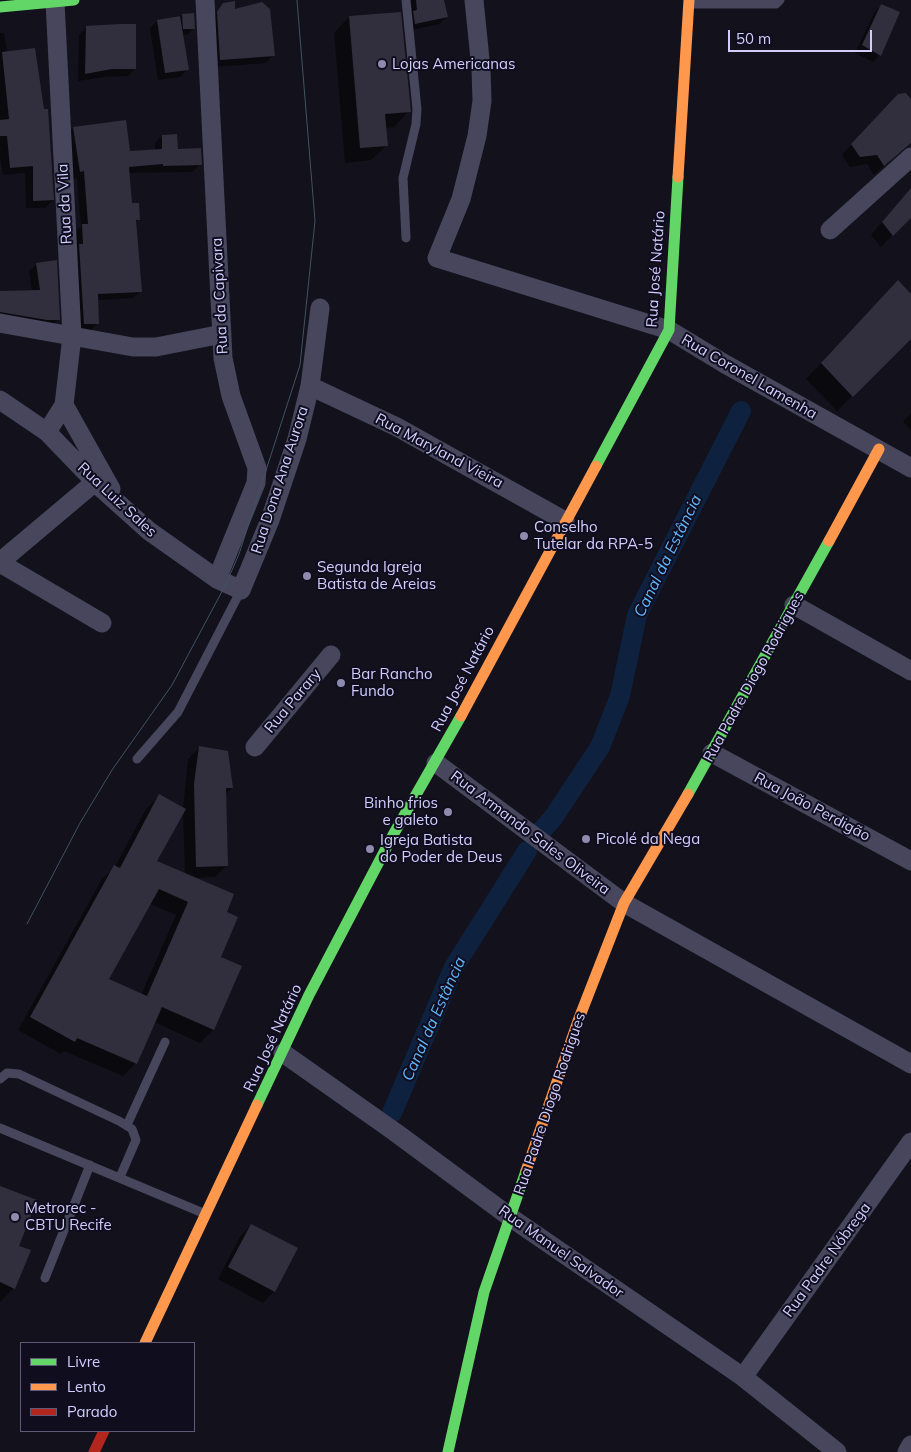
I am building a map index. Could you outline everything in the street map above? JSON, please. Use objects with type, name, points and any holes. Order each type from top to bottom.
[{"type":"main road","points":[[0,7],[65,1]]},
{"type":"main road","name":"Rua José Natário","points":[[145,1342],[284,1054],[309,995],[669,330],[689,2]]},
{"type":"main road","name":"Rua Padre Diogo Rodrigues","points":[[448,1452],[484,1292],[578,1021],[624,903],[712,753],[879,449]]},
{"type":"main road","points":[[94,1452],[104,1432]]},
{"type":"street","name":"Rua da Capivara","points":[[205,0],[222,334],[226,376],[257,468],[256,483],[217,579]]},
{"type":"street","name":"Rua Coronel Lamenha","points":[[474,0],[481,69],[482,101],[477,136],[461,199],[437,258],[669,330],[725,364],[911,468]]},
{"type":"street","name":"Rua da Vila","points":[[47,432],[64,405],[72,336],[65,1]]},
{"type":"street","points":[[830,230],[911,157]]},
{"type":"street","name":"Rua Dona Ana Aurora","points":[[241,590],[270,520],[297,439],[310,386],[320,308]]},
{"type":"street","points":[[0,323],[133,347],[156,347],[222,334]]},
{"type":"street","name":"Rua Maryland Vieira","points":[[310,386],[397,427],[566,521]]},
{"type":"street","name":"Rua Luiz Sales","points":[[0,400],[47,432],[95,482],[149,531],[217,579],[241,590]]},
{"type":"street","points":[[64,405],[120,506]]},
{"type":"street","points":[[95,482],[0,562],[102,622]]},
{"type":"street","points":[[794,605],[911,671]]},
{"type":"street","name":"Rua Parary","points":[[255,746],[331,655]]},
{"type":"street","name":"Rua João Perdigão","points":[[712,753],[911,861]]},
{"type":"street","name":"Rua Armando Sales Oliveira","points":[[436,763],[624,903]]},
{"type":"street","points":[[624,903],[911,1064]]},
{"type":"street","name":"Rua Manuel Salvador","points":[[284,1054],[395,1132],[510,1217],[743,1377],[837,1452]]},
{"type":"street","name":"Rua Padre Nóbrega","points":[[743,1377],[911,1142]]},
{"type":"street","points":[[906,1452],[911,1445]]},
{"type":"lane","points":[[406,0],[417,108],[416,124],[403,178],[406,238]]},
{"type":"lane","points":[[689,2],[776,4],[780,0]]},
{"type":"lane","points":[[137,759],[178,712],[241,590]]},
{"type":"lane","points":[[127,1125],[165,1042]]},
{"type":"lane","points":[[0,1079],[7,1073],[18,1074],[127,1125],[134,1133],[136,1140],[120,1177]]},
{"type":"lane","points":[[0,1128],[206,1214]]},
{"type":"lane","points":[[45,1278],[90,1165]]},
{"type":"building","points":[[416,0],[444,0],[448,17],[415,24],[413,11],[417,10]]},
{"type":"building","points":[[235,1],[235,9],[262,2],[270,9],[275,56],[220,60],[217,12],[223,3]]},
{"type":"building","points":[[881,4],[900,12],[881,56],[862,45]]},
{"type":"building","name":"Lojas Americanas","points":[[401,12],[411,112],[385,114],[388,146],[360,148],[349,16]]},
{"type":"building","points":[[194,13],[195,29],[183,29],[182,14]]},
{"type":"building","points":[[180,16],[189,70],[165,73],[157,20]]},
{"type":"building","points":[[136,24],[136,69],[112,69],[85,74],[86,26]]},
{"type":"building","points":[[35,48],[44,109],[48,109],[54,200],[33,201],[33,166],[10,168],[7,136],[0,136],[0,120],[9,119],[2,52]]},
{"type":"building","points":[[906,93],[911,99],[911,143],[884,166],[877,155],[860,157],[851,144],[898,94]]},
{"type":"building","points":[[126,120],[130,151],[162,149],[162,135],[177,134],[178,149],[201,148],[202,165],[163,166],[163,164],[129,167],[132,203],[139,203],[140,220],[136,220],[142,292],[98,294],[99,324],[84,324],[79,244],[83,244],[82,224],[88,224],[84,171],[80,172],[73,127]]},
{"type":"building","points":[[911,188],[911,218],[893,236],[882,222]]},
{"type":"building","points":[[57,260],[60,320],[47,320],[0,312],[0,291],[40,290],[36,263]]},
{"type":"building","points":[[898,280],[911,294],[911,339],[853,397],[821,363]]},
{"type":"building","points":[[199,746],[228,751],[233,788],[226,788],[228,866],[196,867],[194,784]]},
{"type":"building","points":[[159,794],[186,809],[157,861],[234,894],[227,912],[238,917],[221,957],[242,966],[214,1030],[162,1007],[137,1064],[77,1038],[75,1042],[30,1017],[114,865],[120,868]],"holes":[[[159,889],[188,902],[147,996],[109,979]]]},
{"type":"building","points":[[0,1186],[37,1200],[19,1246],[31,1250],[15,1289],[0,1282]]},
{"type":"building","points":[[251,1224],[298,1248],[275,1292],[228,1267]]},
{"type":"waterway","name":"Canal da Estância","points":[[537,836],[553,818],[600,747],[620,696],[637,615],[741,411]]},
{"type":"waterway","name":"Canal da Estância","points":[[392,1113],[454,967],[527,851]]},
{"type":"tram line","points":[[27,924],[80,823],[112,770],[172,685],[226,584],[239,554],[300,365],[315,221],[297,0]]},
{"type":"traffic: fast","points":[[0,7],[74,0]]},
{"type":"traffic: fast","points":[[596,466],[669,330],[678,177]]},
{"type":"traffic: fast","points":[[688,794],[829,541]]},
{"type":"traffic: fast","points":[[257,1105],[309,995],[393,835],[461,716]]},
{"type":"traffic: fast","points":[[448,1452],[484,1292],[526,1171]]},
{"type":"traffic: slow","points":[[678,177],[689,0]]},
{"type":"traffic: slow","points":[[829,541],[879,449]]},
{"type":"traffic: slow","points":[[461,716],[596,466]]},
{"type":"traffic: slow","points":[[526,1171],[578,1021],[624,903],[688,794]]},
{"type":"traffic: slow","points":[[145,1342],[257,1105]]},
{"type":"traffic: jam","points":[[94,1452],[104,1432]]},
{"type":"place","name":"Lojas Americanas","points":[[382,64]]},
{"type":"place","name":"Conselho Tutelar da RPA-5","points":[[524,536]]},
{"type":"place","name":"Segunda Igreja Batista de Areias","points":[[307,576]]},
{"type":"place","name":"Bar Rancho Fundo","points":[[341,683]]},
{"type":"place","name":"Binho frios e galeto","points":[[448,812]]},
{"type":"place","name":"Picolé da Nega","points":[[586,839]]},
{"type":"place","name":"Igreja Batista do Poder de Deus","points":[[370,849]]},
{"type":"place","name":"Metrorec - CBTU Recife","points":[[15,1217]]}]
